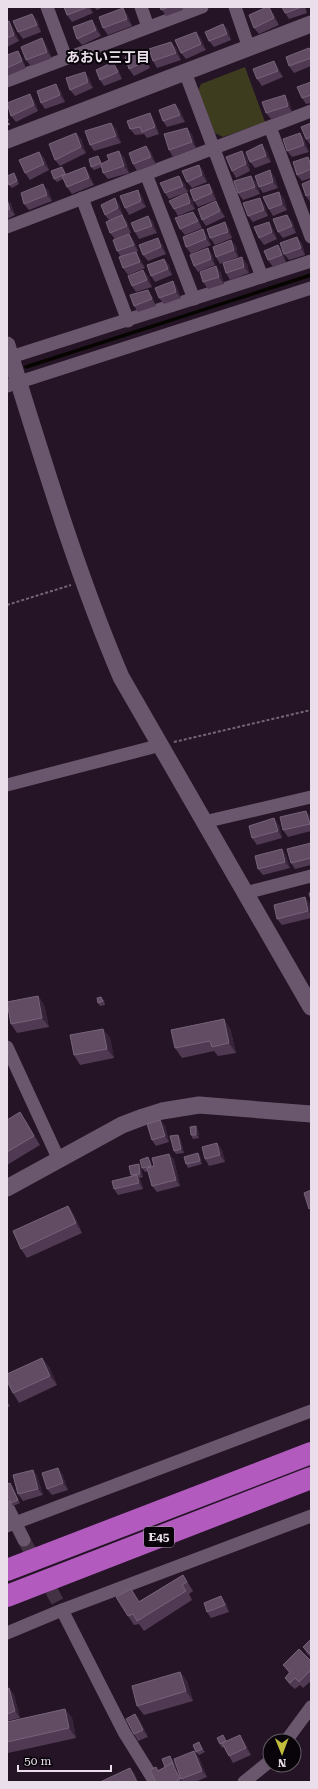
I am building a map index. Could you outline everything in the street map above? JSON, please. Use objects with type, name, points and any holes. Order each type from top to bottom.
[{"type":"highway","name":"E45","points":[[7,1570],[311,1453]]},
{"type":"highway","name":"E45","points":[[7,1596],[311,1478]]},
{"type":"street","points":[[47,7],[66,58]]},
{"type":"street","points":[[141,7],[148,27]]},
{"type":"street","points":[[7,81],[202,7]]},
{"type":"street","points":[[235,7],[249,48]]},
{"type":"street","points":[[7,140],[311,24]]},
{"type":"street","points":[[185,72],[262,277]]},
{"type":"street","points":[[7,227],[311,111]]},
{"type":"street","points":[[270,127],[311,237]]},
{"type":"street","points":[[146,174],[194,299]]},
{"type":"street","points":[[82,198],[128,321]]},
{"type":"street","points":[[311,261],[128,321],[9,351],[13,384],[83,581],[101,629],[122,677],[311,1007]]},
{"type":"street","points":[[13,384],[311,288]]},
{"type":"street","points":[[7,785],[161,745]]},
{"type":"street","points":[[204,822],[311,797]]},
{"type":"street","points":[[245,893],[311,876]]},
{"type":"street","points":[[7,1047],[59,1160]]},
{"type":"street","points":[[7,1188],[122,1125],[143,1117],[181,1107],[221,1106],[284,1113],[311,1114]]},
{"type":"street","points":[[11,1524],[311,1411]]},
{"type":"street","points":[[7,1506],[11,1524],[24,1540]]},
{"type":"street","points":[[7,1633],[62,1610],[311,1516]]},
{"type":"street","points":[[62,1610],[124,1732],[155,1782]]},
{"type":"street","points":[[292,1733],[311,1706]]},
{"type":"street","points":[[244,1782],[262,1767]]},
{"type":"path","points":[[7,605],[83,581]]},
{"type":"path","points":[[161,745],[311,710]]},
{"type":"shaded area","points":[[245,67],[265,122],[223,137],[215,133],[198,91],[201,84]]},
{"type":"building","points":[[64,7],[88,7],[67,15]]},
{"type":"building","points":[[160,7],[169,7],[161,10]]},
{"type":"building","points":[[269,7],[274,18],[254,28],[249,15]]},
{"type":"building","points":[[282,7],[302,7],[285,13]]},
{"type":"building","points":[[123,8],[127,19],[103,28],[99,17]]},
{"type":"building","points":[[32,14],[37,25],[18,32],[13,21]]},
{"type":"building","points":[[92,20],[96,30],[77,39],[73,27]]},
{"type":"building","points":[[9,21],[14,35],[7,38],[7,22]]},
{"type":"building","points":[[223,24],[227,34],[209,41],[205,32]]},
{"type":"building","points":[[196,32],[201,44],[181,53],[175,40]]},
{"type":"building","points":[[42,38],[47,52],[26,60],[21,47]]},
{"type":"building","points":[[171,42],[176,53],[153,61],[149,49]]},
{"type":"building","points":[[309,48],[311,58],[289,66],[286,57]]},
{"type":"building","points":[[18,51],[22,61],[7,68],[7,55]]},
{"type":"building","points":[[143,52],[146,61],[129,69],[125,57]]},
{"type":"building","points":[[274,61],[278,71],[257,79],[253,69]]},
{"type":"building","points":[[113,62],[118,72],[100,80],[96,70]]},
{"type":"building","points":[[85,72],[88,82],[70,90],[66,78]]},
{"type":"building","points":[[311,82],[311,95],[302,98],[297,87]]},
{"type":"building","points":[[56,84],[60,95],[41,103],[37,91]]},
{"type":"building","points":[[30,94],[34,105],[11,116],[7,103]]},
{"type":"building","points":[[285,95],[288,106],[266,113],[262,102]]},
{"type":"building","points":[[175,104],[180,115],[163,121],[159,110]]},
{"type":"building","points":[[150,113],[155,127],[142,132],[140,127],[130,129],[127,121]]},
{"type":"building","points":[[111,123],[116,136],[90,145],[85,131]]},
{"type":"building","points":[[311,123],[311,137],[306,139],[301,127]]},
{"type":"building","points":[[187,128],[192,142],[169,150],[164,134]]},
{"type":"building","points":[[76,133],[81,147],[55,160],[49,144]]},
{"type":"building","points":[[300,133],[304,145],[287,151],[283,139]]},
{"type":"building","points":[[262,144],[266,156],[250,162],[246,152]]},
{"type":"building","points":[[146,146],[151,157],[133,164],[129,153]]},
{"type":"building","points":[[119,151],[124,166],[103,173],[101,164],[109,160],[107,155]]},
{"type":"building","points":[[242,151],[246,164],[232,171],[226,157]]},
{"type":"building","points":[[39,152],[44,164],[25,173],[19,160]]},
{"type":"building","points":[[98,156],[101,163],[91,167],[89,159]]},
{"type":"building","points":[[308,157],[311,169],[297,175],[293,162]]},
{"type":"building","points":[[199,165],[202,175],[187,182],[182,171]]},
{"type":"building","points":[[62,167],[65,174],[54,179],[51,171]]},
{"type":"building","points":[[85,167],[89,178],[67,187],[62,176]]},
{"type":"building","points":[[270,170],[273,182],[259,187],[255,176]]},
{"type":"building","points":[[14,173],[17,181],[9,185],[7,176]]},
{"type":"building","points":[[179,176],[183,186],[165,193],[160,183]]},
{"type":"building","points":[[251,176],[255,187],[238,193],[234,181]]},
{"type":"building","points":[[311,180],[311,194],[306,196],[302,184]]},
{"type":"building","points":[[43,184],[47,195],[24,204],[21,193]]},
{"type":"building","points":[[209,184],[212,193],[194,201],[190,190]]},
{"type":"building","points":[[138,190],[141,201],[125,208],[120,196]]},
{"type":"building","points":[[279,192],[282,204],[269,209],[263,197]]},
{"type":"building","points":[[187,193],[190,203],[174,209],[169,201]]},
{"type":"building","points":[[115,198],[118,208],[105,215],[101,205]]},
{"type":"building","points":[[260,198],[264,210],[248,216],[243,203]]},
{"type":"building","points":[[7,200],[10,209],[7,210]]},
{"type":"building","points":[[216,201],[220,211],[202,220],[198,209]]},
{"type":"building","points":[[193,212],[198,221],[180,229],[175,218]]},
{"type":"building","points":[[122,215],[127,226],[110,233],[106,222]]},
{"type":"building","points":[[287,215],[292,226],[278,232],[273,219]]},
{"type":"building","points":[[148,216],[152,226],[135,232],[131,223]]},
{"type":"building","points":[[225,222],[228,232],[210,238],[207,229]]},
{"type":"building","points":[[269,222],[272,232],[259,238],[254,227]]},
{"type":"building","points":[[203,229],[206,239],[186,247],[183,237]]},
{"type":"building","points":[[129,234],[134,245],[117,251],[113,240]]},
{"type":"building","points":[[297,237],[301,248],[284,254],[280,243]]},
{"type":"building","points":[[158,238],[161,247],[143,255],[139,245]]},
{"type":"building","points":[[231,240],[234,250],[216,257],[213,247]]},
{"type":"building","points":[[278,245],[282,255],[268,260],[264,251]]},
{"type":"building","points":[[208,248],[211,259],[194,266],[190,255]]},
{"type":"building","points":[[136,252],[140,262],[123,268],[119,257]]},
{"type":"building","points":[[242,257],[244,267],[226,273],[223,263]]},
{"type":"building","points":[[164,259],[168,269],[151,276],[147,265]]},
{"type":"building","points":[[216,266],[219,277],[203,282],[200,272]]},
{"type":"building","points":[[143,270],[147,280],[132,286],[128,276]]},
{"type":"building","points":[[173,281],[176,292],[159,298],[155,288]]},
{"type":"building","points":[[148,290],[152,299],[134,306],[130,295]]},
{"type":"building","points":[[306,811],[310,824],[283,830],[280,817]]},
{"type":"building","points":[[274,818],[278,831],[252,838],[249,826]]},
{"type":"building","points":[[311,843],[311,858],[291,863],[287,849]]},
{"type":"building","points":[[282,849],[285,862],[258,869],[255,856]]},
{"type":"building","points":[[305,897],[308,911],[277,919],[274,905]]},
{"type":"building","points":[[38,996],[42,1018],[11,1024],[7,1002]]},
{"type":"building","points":[[101,997],[103,1001],[98,1003],[97,998]]},
{"type":"building","points":[[224,1019],[229,1043],[212,1047],[210,1041],[175,1048],[171,1030]]},
{"type":"building","points":[[103,1029],[107,1049],[74,1055],[70,1035]]},
{"type":"building","points":[[20,1112],[34,1136],[7,1152],[7,1120]]},
{"type":"building","points":[[160,1120],[165,1136],[152,1140],[147,1124]]},
{"type":"building","points":[[196,1126],[196,1135],[191,1135],[190,1127]]},
{"type":"building","points":[[178,1135],[181,1149],[174,1151],[170,1136]]},
{"type":"building","points":[[217,1143],[220,1155],[205,1159],[202,1147]]},
{"type":"building","points":[[198,1153],[200,1161],[186,1164],[184,1157]]},
{"type":"building","points":[[169,1154],[176,1180],[152,1186],[147,1168],[154,1166],[152,1158]]},
{"type":"building","points":[[148,1157],[151,1166],[142,1168],[140,1160]]},
{"type":"building","points":[[139,1164],[140,1174],[131,1175],[129,1166]]},
{"type":"building","points":[[137,1175],[139,1183],[114,1189],[112,1181]]},
{"type":"building","points":[[311,1190],[311,1208],[309,1209],[304,1193]]},
{"type":"building","points":[[68,1206],[76,1223],[21,1249],[13,1231]]},
{"type":"building","points":[[42,1358],[50,1376],[13,1393],[7,1381],[7,1374]]},
{"type":"building","points":[[58,1468],[63,1483],[47,1489],[42,1473]]},
{"type":"building","points":[[33,1470],[38,1489],[18,1494],[13,1475]]},
{"type":"building","points":[[10,1483],[18,1500],[11,1503],[7,1495],[7,1484]]},
{"type":"building","points":[[183,1575],[187,1582],[182,1585],[186,1591],[137,1621],[133,1614],[128,1616],[116,1597],[131,1589],[139,1602]]},
{"type":"building","points":[[221,1596],[225,1605],[207,1612],[204,1603]]},
{"type":"building","points":[[311,1639],[311,1655],[303,1647]]},
{"type":"building","points":[[299,1649],[311,1661],[311,1670],[299,1682],[295,1678],[290,1683],[285,1678],[290,1672],[283,1665]]},
{"type":"building","points":[[180,1672],[186,1691],[137,1706],[132,1686]]},
{"type":"building","points":[[9,1688],[15,1711],[7,1714],[7,1689]]},
{"type":"building","points":[[65,1709],[69,1728],[7,1742],[7,1722]]},
{"type":"building","points":[[135,1714],[143,1730],[134,1734],[126,1719]]},
{"type":"building","points":[[223,1735],[226,1741],[220,1744],[217,1738]]},
{"type":"building","points":[[240,1735],[246,1748],[229,1756],[222,1743]]},
{"type":"building","points":[[199,1742],[202,1749],[196,1752],[193,1745]]},
{"type":"building","points":[[194,1751],[202,1771],[181,1779],[174,1759]]},
{"type":"building","points":[[170,1756],[173,1764],[172,1763],[165,1767],[162,1759]]},
{"type":"building","points":[[172,1763],[180,1779],[175,1782],[156,1782],[150,1770],[156,1767],[158,1771]]},
{"type":"building","points":[[130,1768],[137,1782],[100,1782]]},
{"type":"waterway","points":[[26,367],[311,275]]},
{"type":"tunnel","points":[[24,1540],[62,1610]]},
{"type":"district","name":"あおい三丁目","points":[[108,57]]}]
